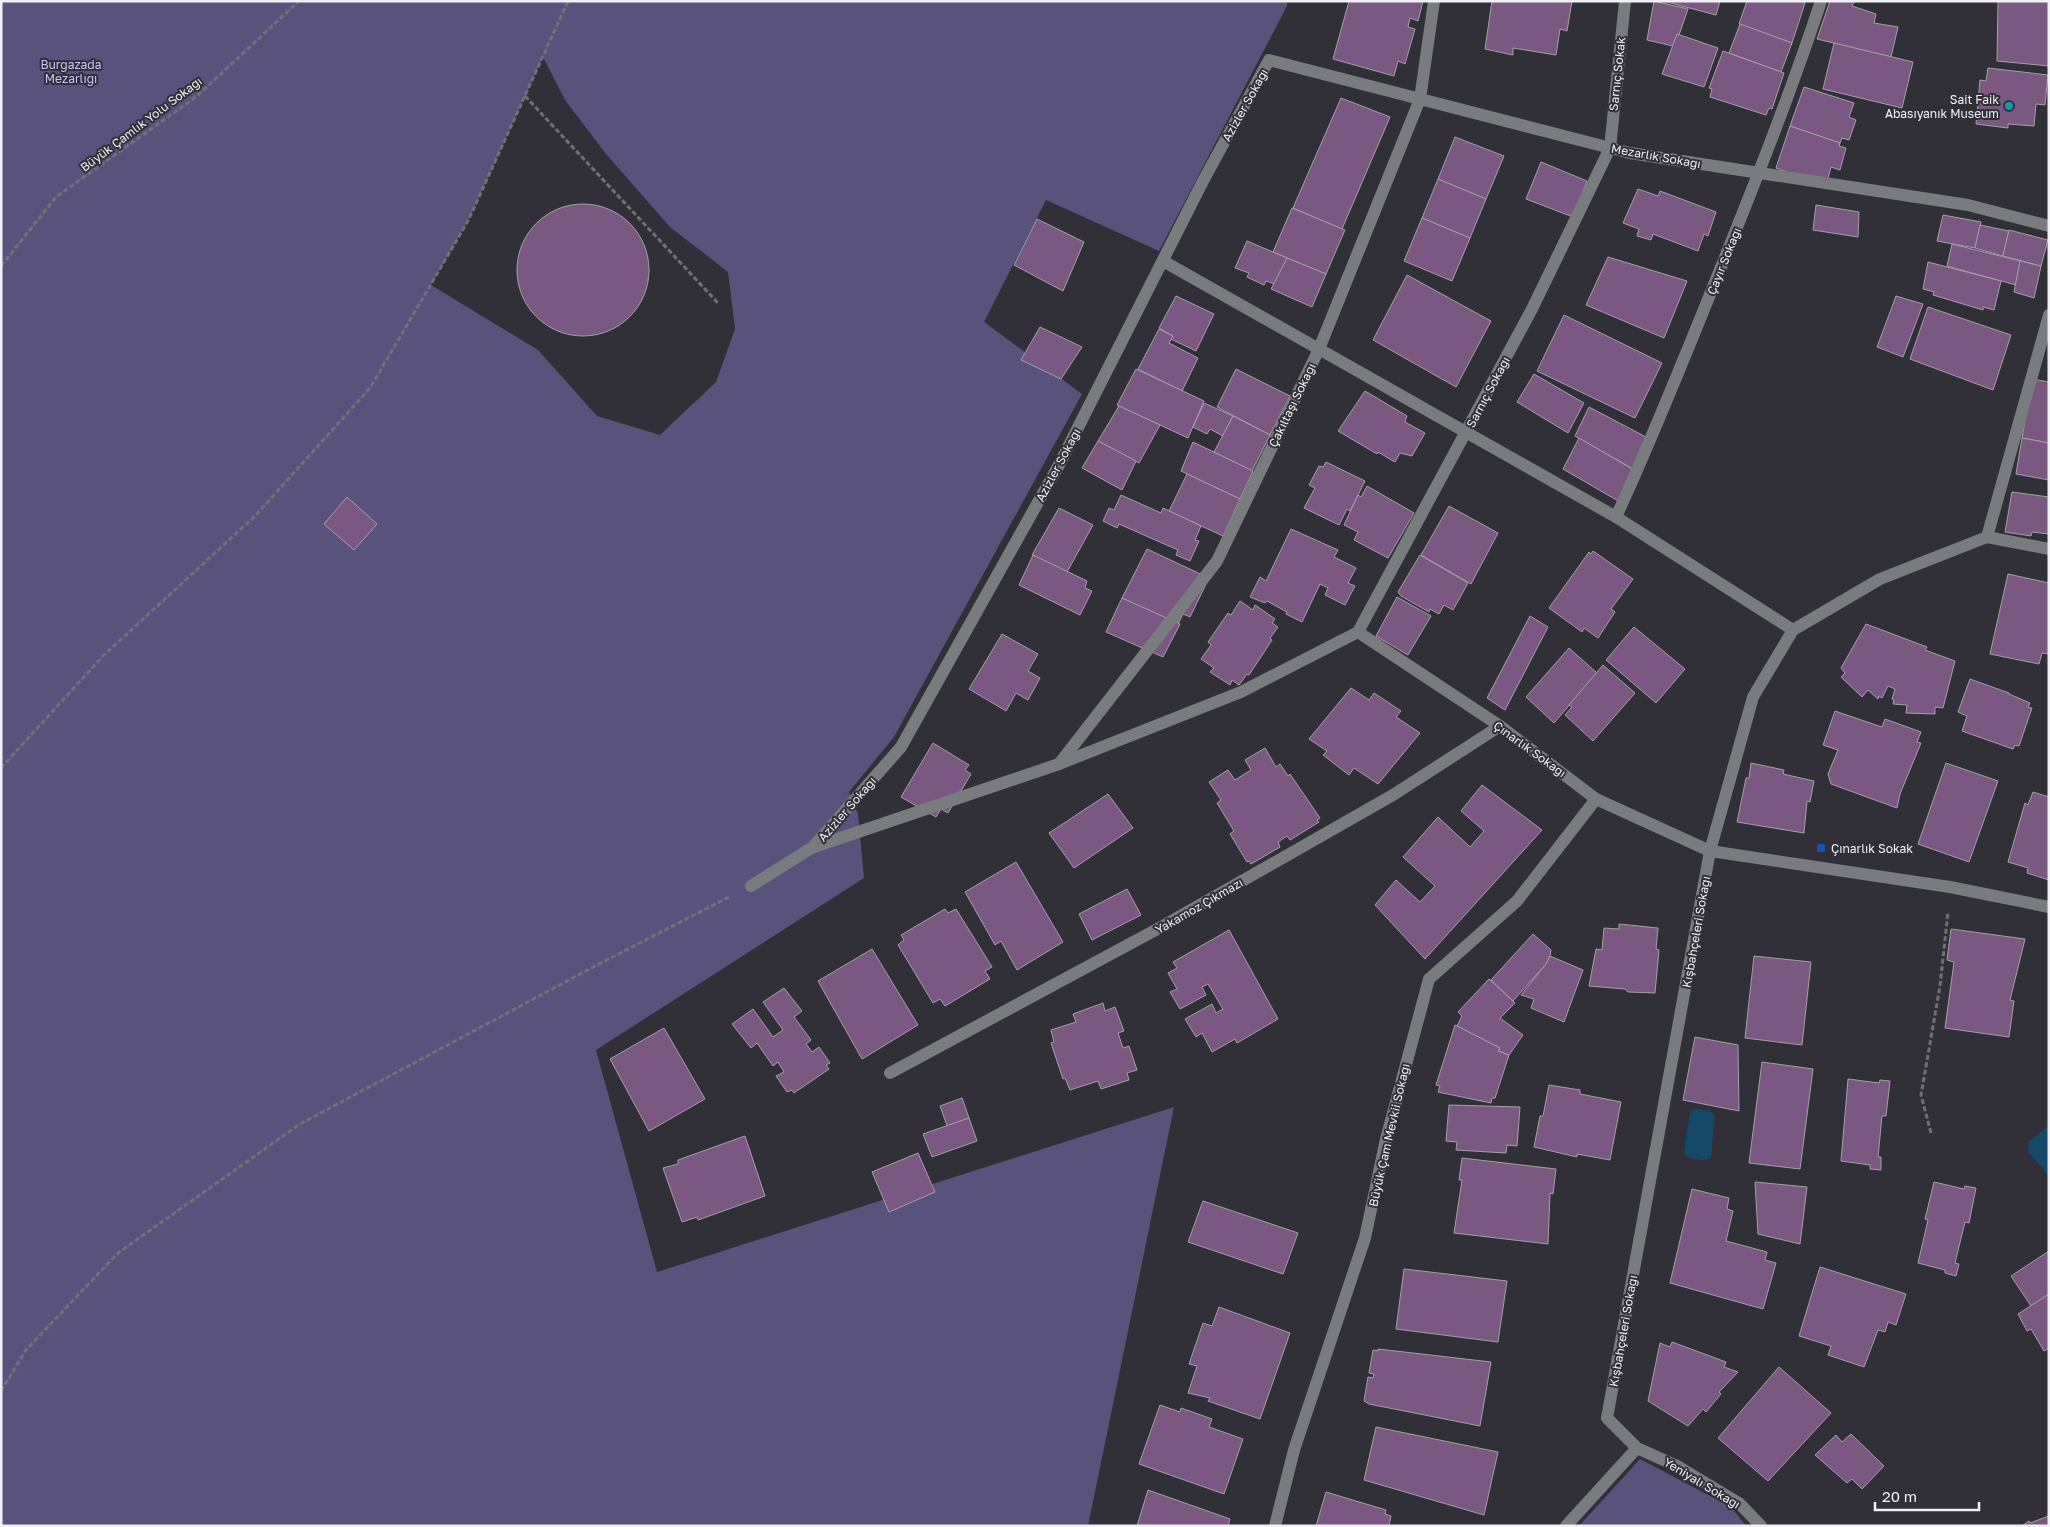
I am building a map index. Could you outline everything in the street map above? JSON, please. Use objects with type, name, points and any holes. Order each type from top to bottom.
[{"type":"street","name":"Çakıltaşı Sokağı","points":[[1059,764],[1218,561],[1319,349],[1420,99],[1434,1]]},
{"type":"street","name":"Sarnıç Sokak","points":[[1610,148],[1625,1]]},
{"type":"street","name":"Çayır Sokağı","points":[[1616,517],[1648,448],[1760,172],[1797,74],[1821,1]]},
{"type":"street","name":"Mezarlık Sokağı","points":[[1269,60],[1630,153],[1968,205],[2049,226]]},
{"type":"street","name":"Azizler Sokağı","points":[[813,847],[901,747],[1060,463],[1163,260],[1269,60]]},
{"type":"street","name":"Sarnıç Sokağı","points":[[1358,632],[1532,309],[1610,148]]},
{"type":"street","points":[[1163,260],[1616,517],[1793,630]]},
{"type":"street","points":[[2049,315],[1987,538],[2049,549]]},
{"type":"street","name":"Kışbahçeleri Sokağı","points":[[1637,1448],[1607,1418],[1710,851],[1753,697],[1793,630],[1880,579],[1987,538]]},
{"type":"street","name":"Azizler Sokağı","points":[[750,886],[813,847],[1059,764],[1241,692],[1358,632]]},
{"type":"street","name":"Çınarlık Sokağı","points":[[1358,632],[1500,726],[1596,799],[1710,851],[1950,887],[2049,907]]},
{"type":"street","name":"Yakamoz Çıkmazı","points":[[890,1073],[1163,926],[1393,795],[1469,748],[1500,726]]},
{"type":"street","name":"Büyük Çam Mevkii Sokağı","points":[[1275,1526],[1294,1450],[1365,1238],[1386,1139],[1428,979],[1517,901],[1596,799]]},
{"type":"street","points":[[1566,1526],[1637,1448]]},
{"type":"street","name":"Yeniyalı Sokağı","points":[[1637,1448],[1676,1466],[1740,1504],[1761,1526]]},
{"type":"path","name":"Büyük Çamlık Yolu Sokağı","points":[[1,266],[56,197],[196,97],[299,1]]},
{"type":"path","points":[[1,768],[103,656],[254,516],[370,388],[468,221],[568,1]]},
{"type":"path","points":[[524,96],[718,303]]},
{"type":"path","points":[[1,1390],[26,1350],[118,1254],[300,1124],[597,965],[750,886]]},
{"type":"path","points":[[1931,1133],[1921,1095],[1940,986],[1950,887]]},
{"type":"green space","name":"Burgazada Mezarlığı","points":[[1,1],[1287,1],[1287,6],[1159,251],[1046,200],[984,322],[1082,394],[894,737],[849,792],[858,814],[864,878],[596,1050],[657,1272],[1174,1107],[1088,1526],[1,1526]],"holes":[[[543,57],[565,100],[606,154],[670,227],[728,272],[735,329],[716,382],[660,435],[597,416],[538,350],[431,285],[468,221]]]},
{"type":"green space","points":[[1640,1459],[1731,1507],[1746,1526],[1579,1526]]},
{"type":"water","points":[[1696,1109],[1710,1111],[1715,1116],[1711,1158],[1704,1160],[1688,1158],[1684,1152],[1690,1112]]},
{"type":"water","points":[[2049,1126],[2049,1176],[2028,1152],[2029,1141]]},
{"type":"building","points":[[1349,1],[1423,1],[1418,21],[1410,18],[1408,27],[1415,29],[1405,64],[1398,61],[1394,76],[1333,59]]},
{"type":"building","points":[[1492,1],[1572,1],[1567,31],[1560,29],[1556,55],[1513,48],[1513,55],[1485,49]]},
{"type":"building","points":[[1654,1],[1688,9],[1673,46],[1647,40]]},
{"type":"building","points":[[1663,1],[1720,1],[1716,15]]},
{"type":"building","points":[[1747,1],[1799,1],[1805,3],[1792,43],[1739,24]]},
{"type":"building","points":[[1830,1],[1854,2],[1852,6],[1876,14],[1874,23],[1898,27],[1891,57],[1817,39]]},
{"type":"building","points":[[1998,1],[2049,1],[2049,66],[1997,61]]},
{"type":"building","points":[[1740,24],[1792,43],[1781,72],[1729,53]]},
{"type":"building","points":[[1677,34],[1718,48],[1704,87],[1662,74]]},
{"type":"building","points":[[1834,43],[1913,62],[1902,108],[1823,89]]},
{"type":"building","points":[[1723,51],[1784,73],[1772,109],[1769,108],[1766,115],[1710,97],[1712,89],[1709,88]]},
{"type":"building","points":[[1988,68],[2048,75],[2045,105],[2036,104],[2034,126],[2008,124],[2008,128],[1976,124],[1980,80],[1986,81]]},
{"type":"building","points":[[1804,87],[1854,103],[1849,117],[1856,120],[1849,140],[1842,138],[1840,143],[1790,126]]},
{"type":"building","points":[[1341,98],[1390,117],[1342,229],[1293,208]]},
{"type":"building","points":[[1790,126],[1840,143],[1839,146],[1846,148],[1840,170],[1831,167],[1827,182],[1804,178],[1776,168]]},
{"type":"building","points":[[1455,137],[1504,156],[1486,199],[1438,179]]},
{"type":"building","points":[[1541,162],[1587,181],[1573,217],[1526,199]]},
{"type":"building","points":[[1438,179],[1486,199],[1470,238],[1422,218]]},
{"type":"building","points":[[1638,189],[1658,196],[1660,191],[1716,212],[1708,236],[1704,234],[1698,251],[1653,234],[1651,240],[1637,236],[1639,229],[1623,223]]},
{"type":"building","points":[[583,204],[596,205],[608,209],[630,223],[644,245],[648,257],[648,283],[644,295],[630,317],[608,331],[596,335],[583,336],[570,335],[558,331],[536,317],[522,295],[518,283],[517,270],[518,257],[522,245],[536,223],[558,209],[570,205]]},
{"type":"building","points":[[1816,205],[1859,212],[1858,237],[1813,230]]},
{"type":"building","points":[[1292,208],[1345,230],[1326,274],[1273,252]]},
{"type":"building","points":[[1943,215],[1981,222],[1975,248],[1937,241]]},
{"type":"building","points":[[1422,218],[1470,238],[1452,281],[1404,261]]},
{"type":"building","points":[[1037,219],[1084,242],[1063,291],[1014,265]]},
{"type":"building","points":[[1980,225],[2009,231],[2003,256],[1975,248]]},
{"type":"building","points":[[2009,230],[2048,240],[2041,266],[2003,256]]},
{"type":"building","points":[[1247,241],[1287,258],[1275,284],[1266,281],[1264,285],[1247,277],[1249,273],[1235,268]]},
{"type":"building","points":[[1952,244],[2020,261],[2016,285],[1947,266]]},
{"type":"building","points":[[1608,257],[1687,281],[1664,338],[1586,305]]},
{"type":"building","points":[[1287,258],[1326,274],[1312,307],[1271,289]]},
{"type":"building","points":[[2020,261],[2041,266],[2034,298],[2014,292]]},
{"type":"building","points":[[1928,262],[2001,281],[1994,310],[1983,307],[1983,310],[1933,295],[1934,292],[1923,289]]},
{"type":"building","points":[[1407,275],[1491,321],[1456,387],[1373,340]]},
{"type":"building","points":[[1176,296],[1214,314],[1196,351],[1171,339],[1173,336],[1159,328]]},
{"type":"building","points":[[1896,296],[1923,304],[1903,357],[1877,347]]},
{"type":"building","points":[[1928,307],[2011,335],[1993,390],[1910,359]]},
{"type":"building","points":[[1564,315],[1662,363],[1635,418],[1537,371]]},
{"type":"building","points":[[1040,327],[1082,347],[1061,379],[1021,360]]},
{"type":"building","points":[[1159,329],[1173,336],[1169,343],[1198,358],[1182,391],[1138,369]]},
{"type":"building","points":[[1136,369],[1204,401],[1188,438],[1117,405]]},
{"type":"building","points":[[1236,369],[1290,396],[1270,435],[1217,407]]},
{"type":"building","points":[[1534,374],[1584,403],[1568,433],[1517,402]]},
{"type":"building","points":[[2032,379],[2049,382],[2049,443],[2022,438]]},
{"type":"building","points":[[1365,391],[1407,416],[1405,422],[1425,433],[1412,456],[1400,453],[1395,462],[1378,452],[1377,454],[1338,431]]},
{"type":"building","points":[[1204,403],[1233,416],[1223,436],[1210,429],[1207,434],[1193,427]]},
{"type":"building","points":[[1119,406],[1160,425],[1139,463],[1098,441]]},
{"type":"building","points":[[1589,407],[1646,437],[1633,469],[1575,436]]},
{"type":"building","points":[[1233,416],[1270,435],[1252,471],[1214,452]]},
{"type":"building","points":[[1579,438],[1634,470],[1620,502],[1563,469]]},
{"type":"building","points":[[2022,438],[2049,443],[2049,480],[2016,474]]},
{"type":"building","points":[[1098,441],[1136,461],[1122,490],[1082,468]]},
{"type":"building","points":[[1193,442],[1253,471],[1240,499],[1181,471]]},
{"type":"building","points":[[1326,462],[1365,481],[1350,511],[1347,509],[1339,525],[1304,508],[1315,488],[1309,485],[1319,466],[1323,467]]},
{"type":"building","points":[[1187,474],[1240,499],[1223,536],[1169,511]]},
{"type":"building","points":[[1367,486],[1414,513],[1388,558],[1354,540],[1358,532],[1344,525],[1358,495],[1361,497]]},
{"type":"building","points":[[2012,492],[2049,497],[2049,534],[2032,532],[2031,536],[2005,532]]},
{"type":"building","points":[[1121,495],[1161,513],[1163,508],[1201,526],[1195,540],[1199,541],[1190,561],[1176,555],[1178,550],[1119,524],[1117,528],[1103,521],[1109,508],[1114,510]]},
{"type":"building","points":[[347,497],[377,524],[354,550],[324,524]]},
{"type":"building","points":[[1449,506],[1498,533],[1471,584],[1421,555]]},
{"type":"building","points":[[1059,508],[1093,525],[1067,572],[1032,555]]},
{"type":"building","points":[[1291,529],[1338,550],[1334,557],[1356,568],[1348,583],[1355,586],[1345,605],[1325,595],[1328,588],[1320,584],[1302,622],[1267,601],[1265,603],[1250,597],[1260,577],[1266,581]]},
{"type":"building","points":[[1147,549],[1209,578],[1190,617],[1183,614],[1178,624],[1122,598]]},
{"type":"building","points":[[1593,551],[1633,579],[1611,609],[1615,612],[1598,638],[1584,628],[1582,632],[1549,608],[1589,552],[1591,554]]},
{"type":"building","points":[[1033,555],[1087,581],[1085,588],[1092,591],[1080,615],[1019,585]]},
{"type":"building","points":[[1420,555],[1468,583],[1453,610],[1444,605],[1439,614],[1430,609],[1429,612],[1401,596],[1398,592]]},
{"type":"building","points":[[2008,574],[2049,583],[2049,654],[2042,653],[2039,664],[1990,654]]},
{"type":"building","points":[[1397,597],[1431,616],[1408,655],[1376,636]]},
{"type":"building","points":[[1122,598],[1180,624],[1163,657],[1106,632]]},
{"type":"building","points":[[1240,601],[1253,610],[1255,605],[1275,619],[1272,623],[1278,627],[1270,638],[1272,640],[1249,675],[1247,674],[1239,685],[1232,680],[1230,685],[1210,672],[1214,668],[1201,659],[1211,645],[1208,642],[1228,613],[1231,615]]},
{"type":"building","points":[[1530,616],[1548,627],[1505,710],[1487,698]]},
{"type":"building","points":[[1866,624],[1927,647],[1925,650],[1955,661],[1943,708],[1935,707],[1935,714],[1906,713],[1907,705],[1893,704],[1894,700],[1892,699],[1895,689],[1888,686],[1882,698],[1879,696],[1878,699],[1868,690],[1862,697],[1841,677],[1845,673],[1841,668]]},
{"type":"building","points":[[1634,627],[1685,669],[1656,703],[1606,660]]},
{"type":"building","points":[[1002,634],[1038,654],[1028,671],[1040,678],[1028,700],[1016,693],[1006,711],[969,689]]},
{"type":"building","points":[[1569,648],[1597,673],[1554,723],[1526,697]]},
{"type":"building","points":[[1603,665],[1635,693],[1593,741],[1565,715],[1572,707],[1569,705]]},
{"type":"building","points":[[1970,679],[2030,703],[2028,707],[2032,708],[2019,746],[2015,745],[2013,749],[1962,731],[1967,716],[1958,712]]},
{"type":"building","points":[[1351,688],[1369,700],[1374,693],[1401,711],[1396,717],[1420,733],[1378,784],[1354,768],[1349,775],[1323,755],[1327,751],[1309,739]]},
{"type":"building","points":[[1835,711],[1882,727],[1885,719],[1921,732],[1917,742],[1921,743],[1900,794],[1897,808],[1831,784],[1828,774],[1838,750],[1823,745]]},
{"type":"building","points":[[933,743],[969,765],[965,770],[971,774],[948,813],[941,809],[936,817],[901,797]]},
{"type":"building","points":[[1265,748],[1276,767],[1280,764],[1288,776],[1290,774],[1320,818],[1317,820],[1319,822],[1290,840],[1287,836],[1278,842],[1280,847],[1251,864],[1249,861],[1247,862],[1230,834],[1234,831],[1217,803],[1221,800],[1209,782],[1228,770],[1235,780],[1251,770],[1245,760]]},
{"type":"building","points":[[1751,763],[1784,770],[1783,774],[1814,781],[1810,802],[1807,801],[1804,833],[1737,822],[1746,778],[1749,778]]},
{"type":"building","points":[[1946,763],[1998,781],[1969,862],[1918,844]]},
{"type":"building","points":[[1482,785],[1542,830],[1425,959],[1375,905],[1396,880],[1420,902],[1435,886],[1403,857],[1438,817],[1470,847],[1484,831],[1461,811]]},
{"type":"building","points":[[2033,792],[2049,797],[2049,880],[2027,873],[2028,868],[2008,862],[2025,803],[2028,805]]},
{"type":"building","points":[[1108,794],[1133,828],[1074,868],[1049,833]]},
{"type":"building","points":[[1016,862],[1063,942],[1017,970],[1001,941],[995,945],[965,892]]},
{"type":"building","points":[[1127,889],[1141,915],[1092,940],[1079,914]]},
{"type":"building","points":[[945,909],[948,913],[956,909],[992,967],[985,971],[990,979],[945,1006],[940,999],[933,1003],[898,945],[904,940],[901,935]]},
{"type":"building","points":[[1619,924],[1658,928],[1656,949],[1659,950],[1655,993],[1628,992],[1625,989],[1589,986],[1596,949],[1602,950],[1604,928],[1619,929]]},
{"type":"building","points":[[1951,929],[2025,939],[2010,1000],[2014,1001],[2009,1037],[1945,1028],[1954,962],[1947,960]]},
{"type":"building","points":[[1229,930],[1278,1019],[1237,1043],[1235,1039],[1212,1052],[1202,1033],[1196,1037],[1185,1019],[1212,1004],[1216,1013],[1223,1009],[1208,984],[1202,987],[1206,995],[1180,1009],[1170,992],[1177,989],[1168,973],[1177,968],[1173,962]]},
{"type":"building","points":[[1533,934],[1551,950],[1550,956],[1546,964],[1513,1001],[1491,980]]},
{"type":"building","points":[[872,949],[918,1025],[862,1059],[818,981]]},
{"type":"building","points":[[1550,956],[1583,970],[1564,1022],[1531,1008],[1534,999],[1521,995],[1546,964]]},
{"type":"building","points":[[1754,956],[1811,962],[1802,1045],[1745,1038]]},
{"type":"building","points":[[1489,979],[1515,1003],[1500,1018],[1523,1035],[1509,1055],[1498,1051],[1500,1048],[1457,1026],[1462,1016],[1458,1012]]},
{"type":"building","points":[[784,988],[802,1011],[794,1017],[811,1040],[806,1044],[812,1052],[819,1047],[830,1063],[826,1065],[829,1069],[794,1093],[792,1090],[787,1092],[776,1076],[784,1072],[778,1062],[773,1066],[757,1043],[751,1048],[732,1024],[753,1009],[773,1037],[783,1030],[763,1002]]},
{"type":"building","points":[[1103,1003],[1105,1011],[1115,1007],[1124,1031],[1118,1033],[1123,1048],[1129,1046],[1137,1070],[1127,1073],[1129,1080],[1101,1089],[1098,1081],[1070,1090],[1065,1078],[1063,1079],[1051,1043],[1054,1042],[1051,1030],[1076,1022],[1073,1014]]},
{"type":"building","points":[[1455,1025],[1500,1048],[1498,1051],[1509,1055],[1495,1098],[1492,1098],[1491,1103],[1438,1092],[1440,1086],[1436,1085]]},
{"type":"building","points":[[664,1028],[705,1099],[649,1131],[610,1059]]},
{"type":"building","points":[[1695,1037],[1738,1045],[1739,1111],[1683,1100]]},
{"type":"building","points":[[1762,1062],[1813,1069],[1800,1169],[1749,1163]]},
{"type":"building","points":[[1848,1079],[1879,1083],[1880,1080],[1890,1081],[1886,1116],[1882,1116],[1878,1157],[1881,1157],[1881,1170],[1870,1169],[1870,1165],[1841,1161]]},
{"type":"building","points":[[1549,1085],[1580,1090],[1580,1094],[1621,1102],[1610,1160],[1577,1154],[1577,1157],[1534,1147]]},
{"type":"building","points":[[962,1098],[969,1118],[947,1126],[940,1106]]},
{"type":"building","points":[[1449,1105],[1520,1107],[1517,1146],[1507,1145],[1506,1153],[1456,1150],[1457,1142],[1446,1141]]},
{"type":"building","points":[[969,1118],[977,1141],[932,1157],[923,1134]]},
{"type":"building","points":[[745,1136],[765,1196],[698,1220],[697,1217],[682,1222],[663,1168],[678,1164],[678,1160]]},
{"type":"building","points":[[918,1153],[935,1192],[889,1212],[872,1172]]},
{"type":"building","points":[[1462,1158],[1556,1169],[1553,1194],[1550,1193],[1548,1244],[1454,1233],[1462,1180],[1459,1180]]},
{"type":"building","points":[[1755,1182],[1807,1187],[1800,1244],[1758,1234]]},
{"type":"building","points":[[1934,1182],[1964,1189],[1965,1186],[1976,1188],[1969,1223],[1965,1222],[1955,1263],[1959,1264],[1956,1276],[1945,1273],[1945,1270],[1918,1263],[1928,1220],[1925,1219]]},
{"type":"building","points":[[1692,1189],[1729,1198],[1727,1209],[1733,1211],[1726,1241],[1767,1252],[1765,1260],[1776,1263],[1763,1309],[1670,1283]]},
{"type":"building","points":[[1203,1201],[1298,1233],[1283,1274],[1188,1242]]},
{"type":"building","points":[[2049,1251],[2049,1294],[2031,1306],[2011,1276]]},
{"type":"building","points":[[1820,1267],[1906,1294],[1896,1325],[1888,1322],[1885,1332],[1878,1330],[1864,1367],[1828,1355],[1831,1346],[1799,1336]]},
{"type":"building","points":[[1404,1269],[1507,1281],[1498,1342],[1396,1329]]},
{"type":"building","points":[[2049,1294],[2049,1348],[2044,1351],[2031,1329],[2027,1331],[2018,1314]]},
{"type":"building","points":[[1219,1307],[1290,1333],[1260,1419],[1208,1401],[1210,1398],[1188,1393],[1197,1366],[1189,1364],[1203,1323],[1212,1326]]},
{"type":"building","points":[[1672,1342],[1726,1362],[1724,1367],[1738,1372],[1719,1392],[1721,1394],[1706,1412],[1703,1409],[1688,1426],[1648,1401],[1660,1343],[1670,1347]]},
{"type":"building","points":[[1378,1349],[1491,1362],[1480,1426],[1369,1404],[1364,1401],[1368,1377],[1373,1378],[1374,1374],[1369,1373],[1373,1350],[1378,1351]]},
{"type":"building","points":[[1779,1367],[1831,1413],[1768,1481],[1718,1438]]},
{"type":"building","points":[[1160,1405],[1180,1412],[1181,1408],[1212,1419],[1209,1427],[1243,1439],[1224,1494],[1139,1464]]},
{"type":"building","points":[[1376,1427],[1498,1452],[1484,1515],[1364,1480]]},
{"type":"building","points":[[1851,1434],[1884,1466],[1862,1489],[1852,1479],[1847,1483],[1815,1455],[1836,1435],[1842,1442]]},
{"type":"building","points":[[1148,1490],[1230,1519],[1228,1526],[1137,1526]]},
{"type":"building","points":[[1326,1492],[1386,1510],[1385,1514],[1391,1516],[1389,1526],[1316,1526]]},
{"type":"building","points":[[2049,1516],[2049,1526],[2022,1526],[2029,1521],[2030,1523]]},
{"type":"place","name":"Sait Faik Abasıyanık Museum","points":[[2009,106]]},
{"type":"place","name":"Çınarlık Sokak","points":[[1821,848]]}]
